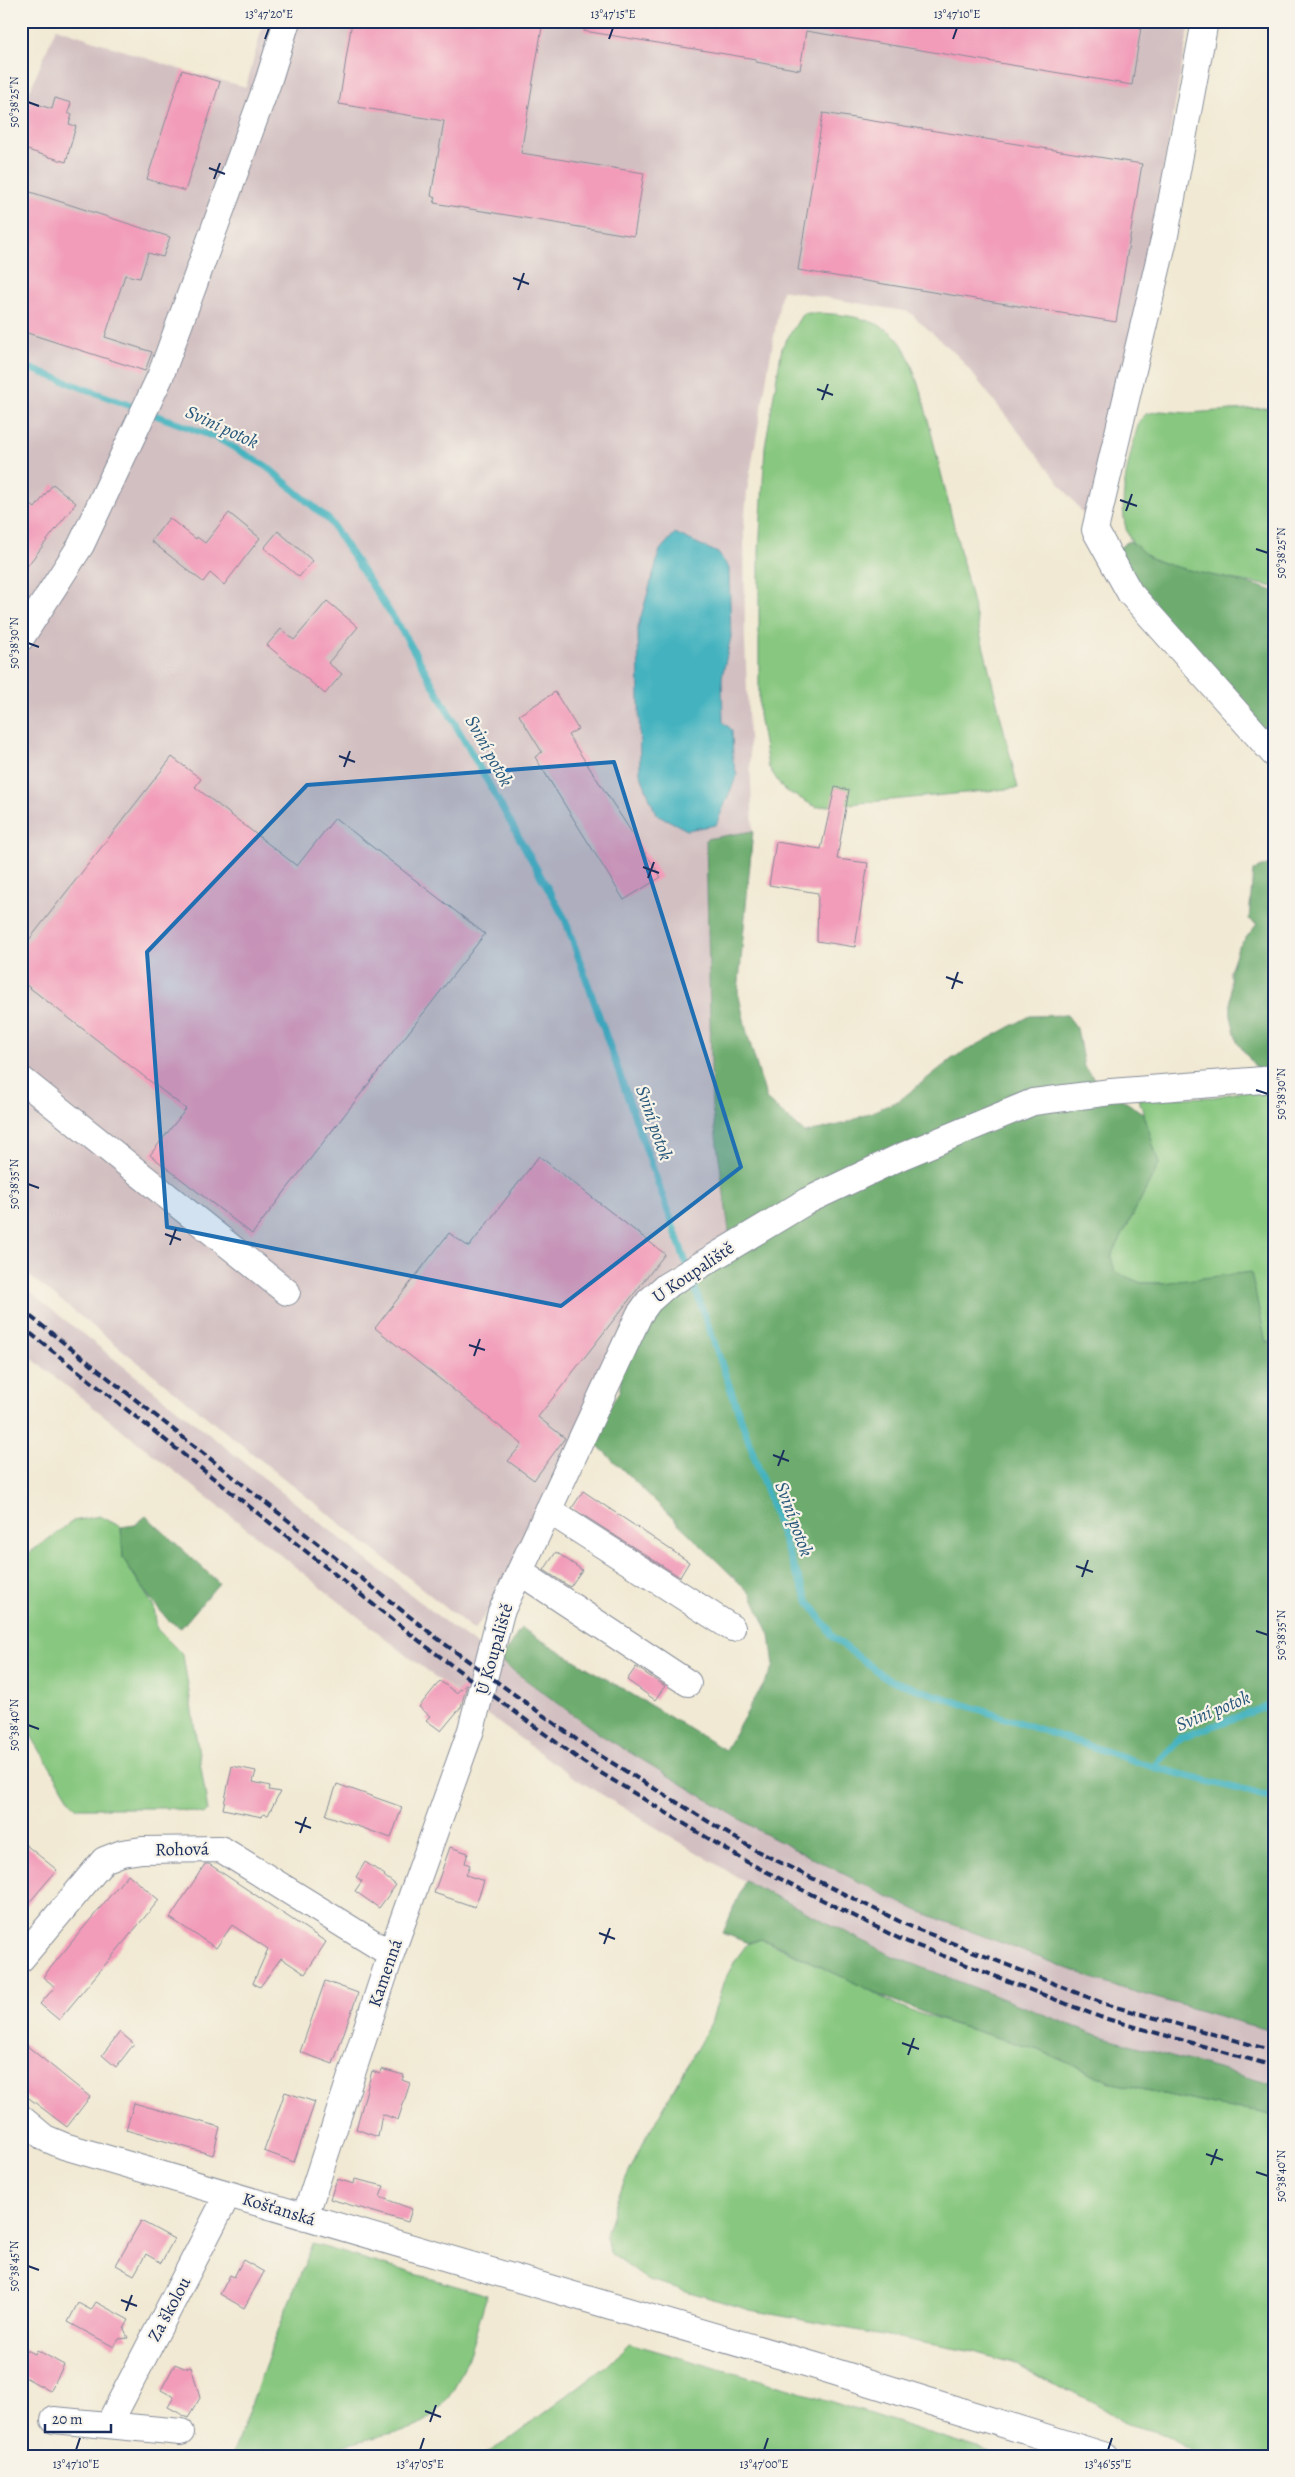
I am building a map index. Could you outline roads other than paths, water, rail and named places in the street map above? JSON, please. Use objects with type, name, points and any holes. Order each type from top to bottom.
[{"type":"street","points":[[21,638],[81,545],[160,377],[268,82],[287,21]]},
{"type":"street","points":[[1205,21],[1165,235],[1095,530],[1130,593],[1274,754]]},
{"type":"street","name":"U Koupaliště","points":[[471,1730],[501,1612],[639,1315],[666,1286],[715,1255],[807,1202],[900,1157],[1033,1102],[1111,1092],[1263,1080],[1274,1077]]},
{"type":"street","points":[[21,1079],[287,1292]]},
{"type":"street","points":[[548,1510],[732,1628]]},
{"type":"street","points":[[520,1572],[688,1683]]},
{"type":"street","name":"Kamenná","points":[[305,2217],[391,1954],[471,1730]]},
{"type":"street","name":"Rohová","points":[[21,1959],[104,1860],[122,1853],[142,1850],[191,1849],[220,1849],[391,1954]]},
{"type":"street","name":"Košťanská","points":[[21,2118],[53,2143],[825,2369],[1106,2456]]},
{"type":"street","name":"Za školou","points":[[109,2424],[228,2194]]},
{"type":"street","points":[[54,2420],[180,2432]]},
{"type":"water","points":[[675,533],[718,553],[729,568],[731,637],[722,677],[723,722],[732,730],[733,760],[737,775],[716,825],[687,830],[656,814],[640,773],[638,627],[660,550]]},
{"type":"waterway","name":"Sviní potok","points":[[21,365],[217,438],[266,466],[329,520],[406,637],[565,919],[791,1561],[808,1600],[834,1638],[887,1679],[1153,1767],[1274,1798]]},
{"type":"waterway","name":"Sviní potok","points":[[1153,1767],[1182,1737],[1274,1704]]},
{"type":"railway","points":[[21,1309],[438,1639],[591,1750],[755,1850],[907,1925],[1105,2004],[1274,2051]]},
{"type":"railway","points":[[21,1326],[427,1647],[583,1762],[747,1862],[900,1939],[1100,2017],[1274,2066]]}]
